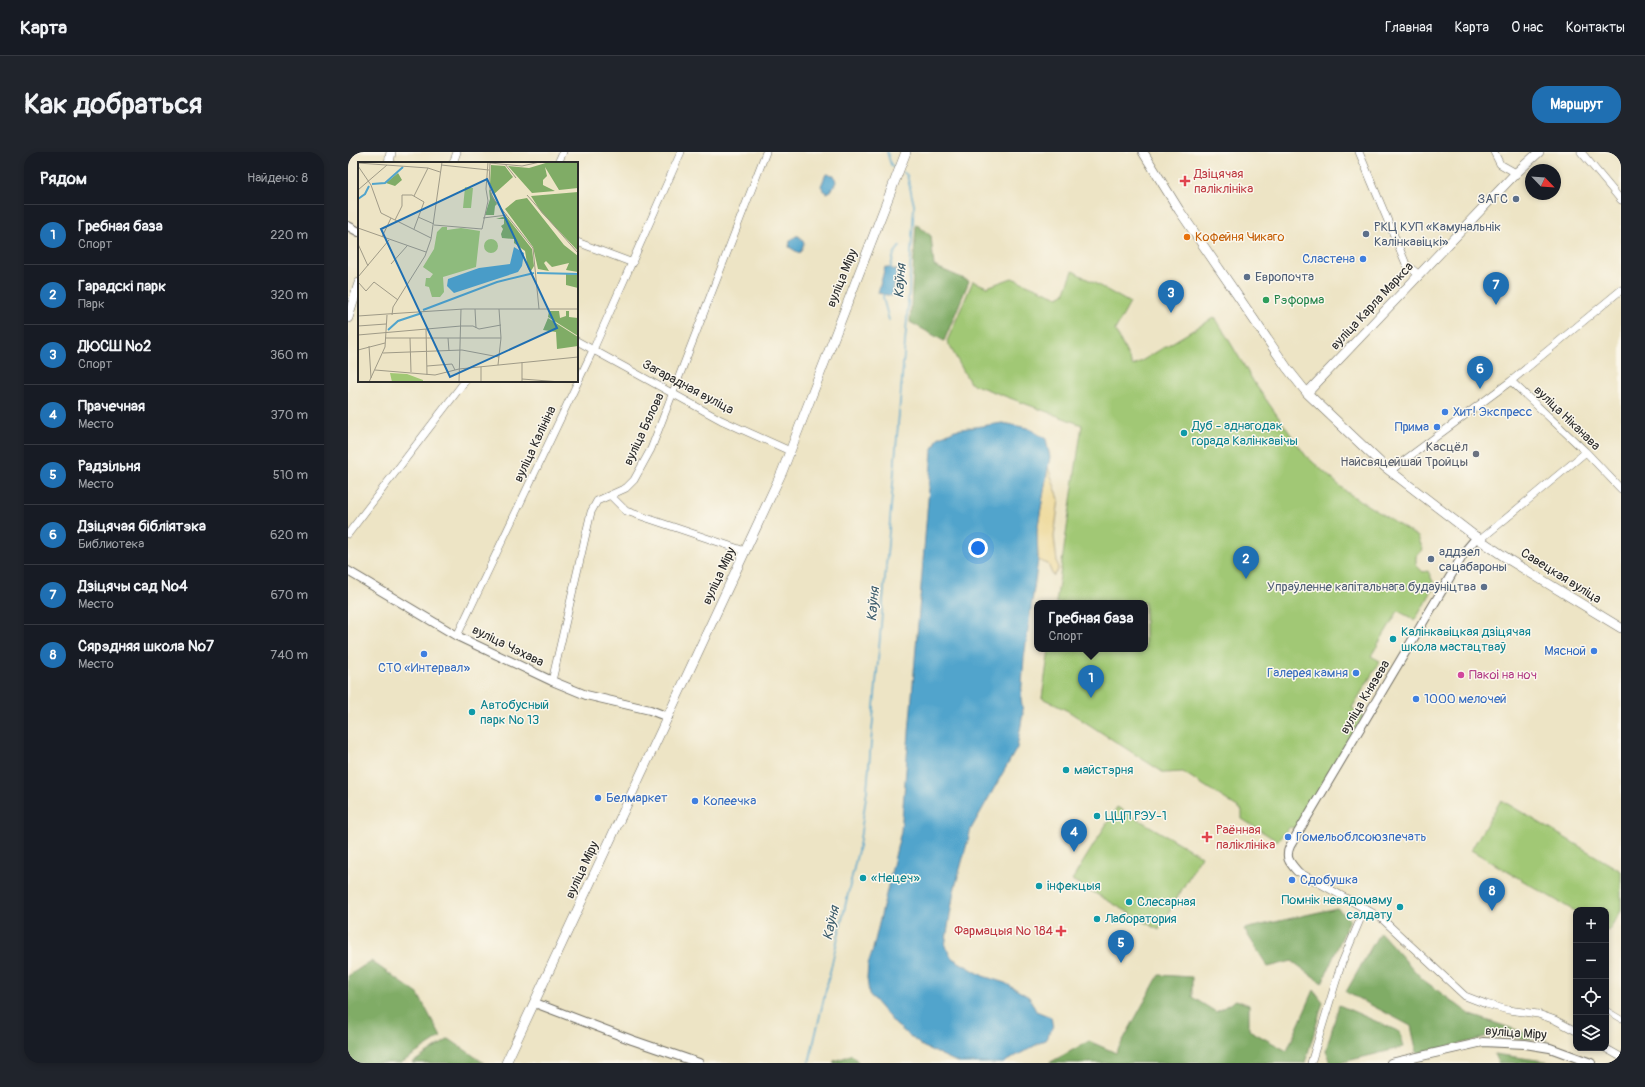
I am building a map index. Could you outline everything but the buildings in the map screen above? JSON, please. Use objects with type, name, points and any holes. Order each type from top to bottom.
[{"type":"main road","points":[[389,162],[391,152]]},
{"type":"main road","name":"Савецкая вуліца","points":[[1143,152],[1179,210],[1287,368],[1307,393],[1390,471],[1478,539],[1511,561],[1621,628]]},
{"type":"main road","name":"вуліца Карла Маркса","points":[[1307,393],[1516,173],[1539,152]]},
{"type":"main road","name":"вуліца Міру","points":[[506,1063],[668,717],[790,451],[905,156]]},
{"type":"main road","points":[[348,318],[358,286]]},
{"type":"street","points":[[453,162],[457,152]]},
{"type":"street","points":[[558,162],[563,152]]},
{"type":"street","name":"вуліца Калініна","points":[[578,382],[633,263],[681,152]]},
{"type":"street","name":"вуліца Бялова","points":[[552,681],[591,512],[597,502],[626,488],[634,480],[651,449],[674,393],[766,152]]},
{"type":"street","points":[[1359,152],[1406,264],[1419,275]]},
{"type":"street","points":[[1494,152],[1500,164],[1516,173]]},
{"type":"street","points":[[1581,152],[1621,200]]},
{"type":"street","points":[[348,226],[358,231]]},
{"type":"street","points":[[578,242],[633,263]]},
{"type":"street","points":[[1390,471],[1511,381],[1621,290]]},
{"type":"street","name":"Загарадная вуліца","points":[[578,342],[721,420],[790,451]]},
{"type":"street","name":"вуліца Ніканава","points":[[1511,381],[1586,452],[1621,489]]},
{"type":"street","points":[[348,534],[464,382]]},
{"type":"street","name":"вуліца Калініна","points":[[457,636],[578,382]]},
{"type":"street","points":[[1478,539],[1586,452]]},
{"type":"street","points":[[611,496],[626,512],[745,551]]},
{"type":"street","name":"вуліца Князева","points":[[1297,870],[1288,860],[1287,852],[1290,846],[1466,550],[1478,539]]},
{"type":"street","name":"вуліца Чэхава","points":[[348,571],[457,636],[552,681],[586,695],[650,710],[668,717]]},
{"type":"street","points":[[1297,870],[1380,917],[1465,996],[1500,1008],[1538,1014],[1555,1020],[1573,1029]]},
{"type":"street","points":[[1311,1063],[1341,965],[1365,908]]},
{"type":"street","points":[[535,1003],[632,1040],[699,1063]]},
{"type":"street","points":[[1609,1012],[1621,1018]]},
{"type":"street","name":"вуліца Міру","points":[[1391,1063],[1483,1042],[1526,1044],[1550,1048],[1591,1063]]},
{"type":"street","points":[[1609,1050],[1621,1057]]},
{"type":"green space","points":[[916,224],[931,236],[934,266],[969,281],[944,341],[910,322]]},
{"type":"green space","points":[[1073,271],[1130,303],[1115,330],[1133,366],[1215,317],[1255,384],[1306,456],[1348,493],[1418,537],[1423,550],[1416,556],[1416,565],[1423,572],[1428,571],[1435,586],[1415,620],[1398,611],[1371,656],[1380,661],[1352,708],[1360,713],[1363,718],[1296,829],[1290,827],[1277,841],[1242,819],[1242,810],[1183,772],[1164,773],[1068,711],[1042,698],[1049,652],[1148,652],[1148,600],[1056,600],[1082,425],[970,383],[947,341],[973,281],[987,287],[1012,278],[1058,297],[1064,294]]},
{"type":"green space","points":[[1501,800],[1621,871],[1621,911],[1609,931],[1609,907],[1573,907],[1573,910],[1471,850]]},
{"type":"green space","points":[[1117,807],[1201,856],[1159,930],[1072,880]]},
{"type":"green space","points":[[1337,908],[1350,919],[1322,983],[1292,961],[1268,967],[1244,929]]},
{"type":"green space","points":[[1380,932],[1422,979],[1471,1015],[1547,1040],[1487,1036],[1473,1041],[1417,1053],[1411,1026],[1346,992]]},
{"type":"green space","points":[[371,961],[418,994],[441,1037],[401,1063],[348,1063],[348,976]]},
{"type":"green space","points":[[1159,975],[1192,977],[1192,997],[1216,1012],[1236,1000],[1249,1005],[1249,1030],[1287,1051],[1314,990],[1323,1002],[1305,1063],[1049,1063],[1089,1041],[1116,1053]]},
{"type":"green space","points":[[1339,1005],[1400,1032],[1404,1047],[1339,1063],[1331,1063],[1326,1050]]},
{"type":"green space","points":[[449,1039],[484,1063],[412,1063]]},
{"type":"green space","points":[[1494,1054],[1559,1063],[1498,1063]]},
{"type":"green space","points":[[852,1055],[859,1063],[834,1063],[834,1061]]},
{"type":"sand","points":[[1048,467],[1059,499],[1054,537],[1058,570],[1053,576],[1048,564],[1038,560],[1037,531]]},
{"type":"water","points":[[826,174],[834,175],[836,182],[831,191],[826,193],[821,186]]},
{"type":"water","points":[[796,236],[799,236],[804,243],[799,253],[789,247],[790,241]]},
{"type":"water","points":[[885,267],[897,270],[892,296],[878,293]]},
{"type":"water","points":[[1002,423],[1028,428],[1046,439],[1050,457],[1037,531],[1038,560],[1024,658],[1021,698],[1023,713],[1017,748],[971,829],[954,891],[945,946],[952,958],[983,976],[1005,983],[1029,997],[1036,1011],[1051,1017],[1053,1028],[1045,1040],[1003,1063],[959,1063],[922,1046],[895,1024],[869,994],[867,978],[868,964],[873,949],[901,831],[932,451],[938,438],[955,430]]},
{"type":"waterway","name":"Каўня","points":[[887,152],[891,165],[896,169]]},
{"type":"waterway","name":"Каўня","points":[[809,1063],[859,846],[867,790],[907,319],[914,205],[907,175],[903,172]]},
{"type":"waterway","points":[[890,270],[894,254],[900,246]]},
{"type":"waterway","points":[[884,293],[883,298],[889,320]]},
{"type":"place","name":"Дзіцячая паліклініка","points":[[1185,181]]},
{"type":"place","name":"ЗАГС","points":[[1516,199]]},
{"type":"place","name":"РКЦ КУП «Камунальнік Калінкавіцкі»","points":[[1366,234]]},
{"type":"place","name":"Кофейня Чикаго","points":[[1187,237]]},
{"type":"place","name":"Сластена","points":[[1363,259]]},
{"type":"place","name":"Европочта","points":[[1247,277]]},
{"type":"place","name":"Рэформа","points":[[1266,300]]},
{"type":"place","name":"Дзіцячы сад №4","points":[[1496,305]]},
{"type":"place","name":"ДЮСШ №2","points":[[1171,313]]},
{"type":"place","name":"Дзіцячая бібліятэка","points":[[1480,389]]},
{"type":"place","name":"Хит! Экспресс","points":[[1445,412]]},
{"type":"place","name":"Прима","points":[[1437,427]]},
{"type":"place","name":"Дуб - аднагодак горада Калінкавічы","points":[[1184,433]]},
{"type":"place","name":"Касцёл Найсвяцейшай Тройцы","points":[[1476,454]]},
{"type":"place","name":"аддзел сацабароны","points":[[1431,559]]},
{"type":"place","name":"Гарадскі парк","points":[[1246,579]]},
{"type":"place","name":"Упраўленне капітальнага будаўніцтва","points":[[1484,587]]},
{"type":"place","name":"Калінкавіцкая дзіцячая школа мастацтваў","points":[[1393,639]]},
{"type":"place","name":"Мясной","points":[[1594,651]]},
{"type":"place","name":"СТО «Интервал»","points":[[424,654]]},
{"type":"place","name":"Галерея камня","points":[[1356,673]]},
{"type":"place","name":"Пакоі на ноч","points":[[1461,675]]},
{"type":"place","name":"Гребная база","points":[[1091,698]]},
{"type":"place","name":"1000 мелочей","points":[[1416,699]]},
{"type":"place","name":"Автобусный парк № 13","points":[[472,712]]},
{"type":"place","name":"майстэрня","points":[[1066,770]]},
{"type":"place","name":"Белмаркет","points":[[598,798]]},
{"type":"place","name":"Копеечка","points":[[695,801]]},
{"type":"place","name":"ЦЦП РЭУ-1","points":[[1097,816]]},
{"type":"place","name":"Раённая паліклініка","points":[[1207,837]]},
{"type":"place","name":"Гомельоблсоюзпечать","points":[[1288,837]]},
{"type":"place","name":"Прачечная","points":[[1074,852]]},
{"type":"place","name":"«Нецеч»","points":[[863,878]]},
{"type":"place","name":"Сдобушка","points":[[1292,880]]},
{"type":"place","name":"інфекцыя","points":[[1039,886]]},
{"type":"place","name":"Слесарная","points":[[1129,902]]},
{"type":"place","name":"Помнік невядомаму салдату","points":[[1400,907]]},
{"type":"place","name":"Сярэдняя школа №7","points":[[1492,911]]},
{"type":"place","name":"Лаборатория","points":[[1097,919]]},
{"type":"place","name":"Фармацыя № 184","points":[[1061,931]]},
{"type":"place","name":"Радзільня","points":[[1121,963]]}]
